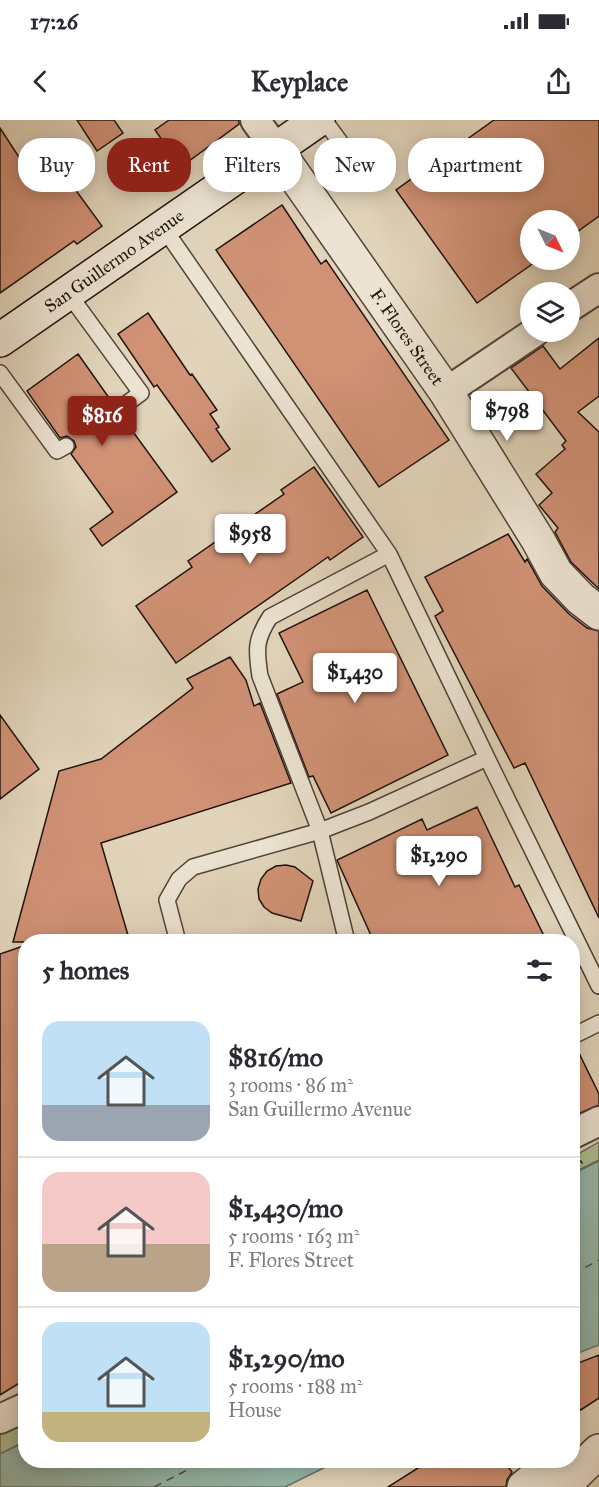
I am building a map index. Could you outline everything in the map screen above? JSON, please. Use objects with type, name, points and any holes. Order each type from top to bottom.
[{"type":"street","points":[[255,120],[268,138]]},
{"type":"street","name":"San Guillermo Avenue","points":[[292,138],[318,120]]},
{"type":"street","name":"F. Flores Street","points":[[302,186],[446,392],[556,573],[599,613]]},
{"type":"street","name":"San Guillermo Avenue","points":[[0,340],[214,192]]},
{"type":"street","points":[[580,301],[599,288]]},
{"type":"street","points":[[446,392],[520,342]]},
{"type":"street","points":[[580,1130],[599,1121]]},
{"type":"street","points":[[0,1419],[18,1411]]},
{"type":"street","points":[[580,1441],[599,1426]]},
{"type":"street","points":[[580,1459],[599,1451]]},
{"type":"street","points":[[541,1475],[558,1468]]},
{"type":"lane","points":[[324,120],[337,138]]},
{"type":"lane","points":[[163,227],[389,554],[573,934]]},
{"type":"lane","points":[[68,293],[141,393],[118,410]]},
{"type":"lane","points":[[0,373],[57,451],[66,446]]},
{"type":"lane","points":[[345,934],[320,831],[260,676],[256,652],[260,633],[270,617],[389,554]]},
{"type":"lane","points":[[176,934],[167,900],[179,879],[193,867],[320,831],[369,812],[487,758]]},
{"type":"lane","points":[[580,947],[599,986]]},
{"type":"lane","points":[[580,1032],[599,1023]]},
{"type":"shaded area","points":[[599,1142],[599,1160],[580,1170],[580,1153]]},
{"type":"shaded area","points":[[599,1161],[599,1345],[580,1352],[580,1170]]},
{"type":"shaded area","points":[[18,1419],[18,1445],[0,1454],[0,1428]]},
{"type":"shaded area","points":[[18,1445],[18,1468],[324,1468],[285,1487],[0,1487],[0,1454]]},
{"type":"building","points":[[77,120],[114,120],[123,133],[116,138],[107,138],[107,144],[97,151],[95,138],[89,138]]},
{"type":"building","points":[[169,120],[239,120],[239,124],[220,138],[203,138],[203,151],[191,160],[191,138],[161,138],[155,130]]},
{"type":"building","points":[[494,120],[599,120],[599,216],[580,230],[580,210],[520,210],[520,270],[524,270],[477,303],[396,190],[408,181],[408,192],[544,192],[544,138],[469,138]]},
{"type":"building","points":[[0,128],[18,156],[18,192],[77,192],[102,226],[77,244],[74,241],[0,293]]},
{"type":"building","points":[[282,205],[321,264],[326,260],[449,440],[379,487],[216,250]]},
{"type":"building","points":[[148,313],[217,410],[210,414],[219,427],[216,429],[230,449],[212,462],[157,385],[154,387],[118,334]]},
{"type":"building","points":[[599,338],[599,396],[578,412],[599,432],[599,589],[571,562],[555,532],[558,528],[539,505],[552,493],[536,474],[565,449],[562,445],[566,441],[511,368],[543,346],[560,369]]},
{"type":"building","points":[[78,354],[112,402],[109,407],[110,415],[115,419],[123,418],[177,492],[102,546],[90,529],[113,512],[71,454],[76,447],[74,441],[67,436],[60,438],[27,391]]},
{"type":"building","points":[[314,467],[363,537],[330,560],[328,557],[176,663],[136,606],[192,567],[188,561],[284,494],[281,490]]},
{"type":"building","points":[[508,534],[525,562],[527,559],[542,586],[569,614],[587,628],[599,631],[599,918],[525,763],[514,768],[435,616],[443,611],[425,577]]},
{"type":"building","points":[[367,590],[448,755],[331,813],[313,776],[309,777],[277,694],[303,682],[279,633]]},
{"type":"building","points":[[230,657],[246,680],[254,706],[260,703],[291,783],[101,843],[128,934],[18,934],[18,942],[13,942],[59,771],[101,759],[193,688],[187,679]]},
{"type":"building","points":[[0,715],[39,769],[0,799]]},
{"type":"building","points":[[477,807],[515,887],[519,885],[543,934],[370,934],[337,860],[422,819],[427,830]]},
{"type":"building","points":[[276,866],[295,867],[313,881],[301,921],[272,913],[259,899],[258,889],[267,871]]},
{"type":"building","points":[[18,948],[18,1384],[0,1395],[0,954]]},
{"type":"building","points":[[580,1055],[599,1094],[599,1105],[580,1113]]},
{"type":"building","points":[[599,1355],[599,1398],[580,1410],[580,1362]]},
{"type":"building","points":[[418,1468],[509,1468],[512,1472],[506,1487],[388,1487]]},
{"type":"ferry route","points":[[580,1270],[599,1260]]},
{"type":"ferry route","points":[[154,1487],[191,1468]]}]
